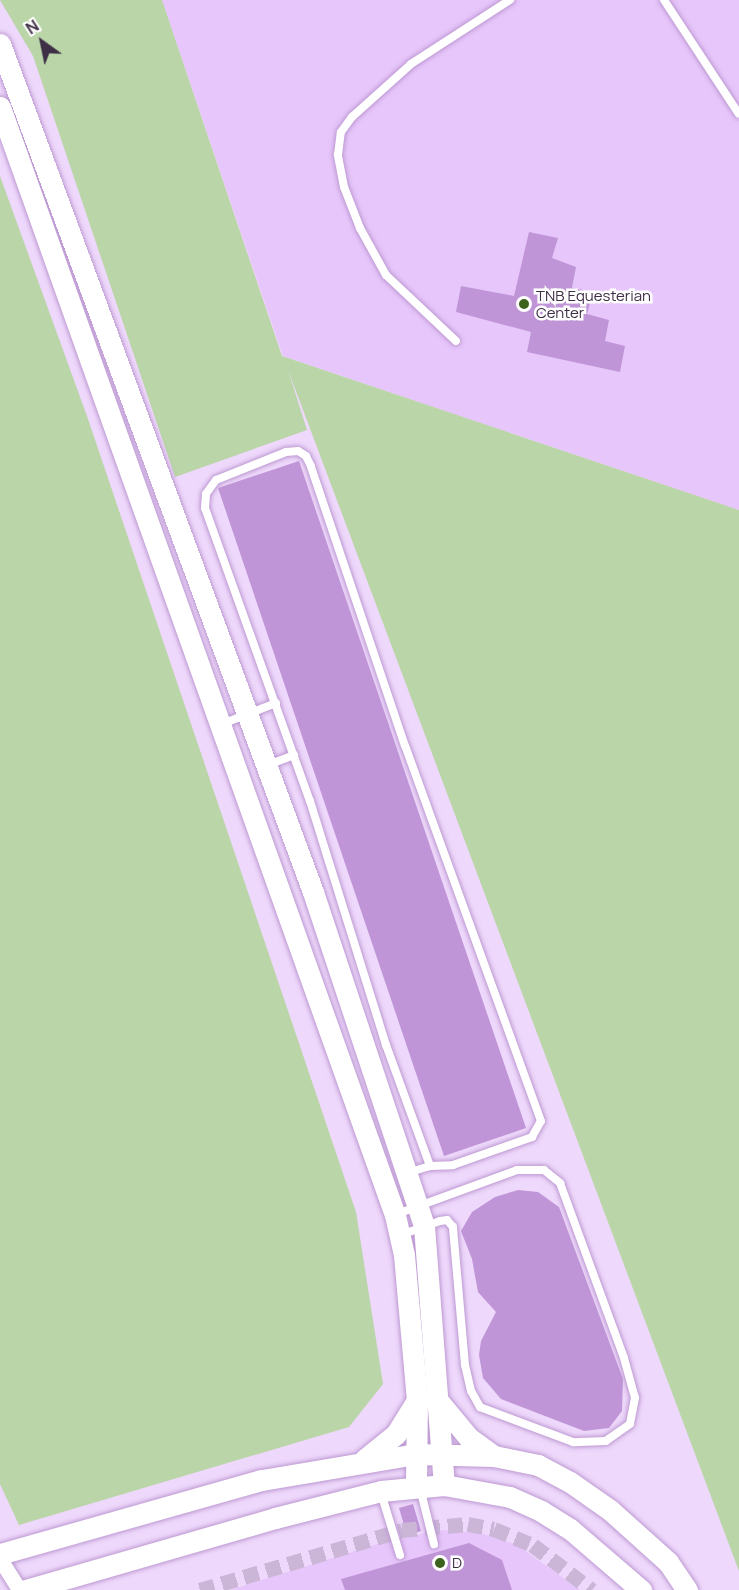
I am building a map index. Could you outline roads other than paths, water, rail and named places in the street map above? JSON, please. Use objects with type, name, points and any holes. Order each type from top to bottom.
[{"type":"street","points":[[0,44],[267,766],[421,1216],[439,1402],[444,1485]]},
{"type":"street","points":[[0,107],[398,1225],[417,1401],[418,1487]]},
{"type":"street","points":[[364,1460],[396,1434],[417,1401]]},
{"type":"street","points":[[439,1402],[469,1438],[494,1456]]},
{"type":"street","points":[[0,1554],[261,1480],[364,1460],[416,1454],[494,1456],[538,1465],[578,1487],[610,1510],[668,1562],[687,1590]]},
{"type":"street","points":[[26,1590],[275,1518],[381,1491],[444,1485],[510,1497],[541,1511],[570,1529],[641,1590]]},
{"type":"street","points":[[0,1559],[19,1590]]},
{"type":"lane","points":[[456,341],[386,275],[344,187],[338,155],[341,132],[352,117],[411,64],[510,0]]},
{"type":"lane","points":[[664,0],[739,114]]},
{"type":"lane","points":[[406,1174],[430,1166],[453,1165],[532,1137],[541,1121],[405,746],[311,466],[306,456],[298,451],[216,480],[206,494],[205,508],[294,755],[386,1045],[430,1166]]},
{"type":"lane","points":[[220,725],[276,703]]},
{"type":"lane","points":[[267,766],[294,755]]},
{"type":"lane","points":[[517,1170],[544,1170],[560,1183],[624,1358],[635,1398],[630,1424],[606,1441],[573,1442],[480,1407],[471,1391],[465,1365],[453,1227],[447,1220],[421,1216],[398,1225],[517,1170]]},
{"type":"lane","points":[[418,1487],[434,1544]]},
{"type":"lane","points":[[381,1491],[400,1555]]},
{"type":"tunnel","points":[[200,1590],[402,1530],[468,1524],[494,1529],[533,1545],[592,1590]]},
{"type":"place","name":"TNB Equesterian Center","points":[[524,304]]},
{"type":"place","name":"D","points":[[440,1563]]}]
